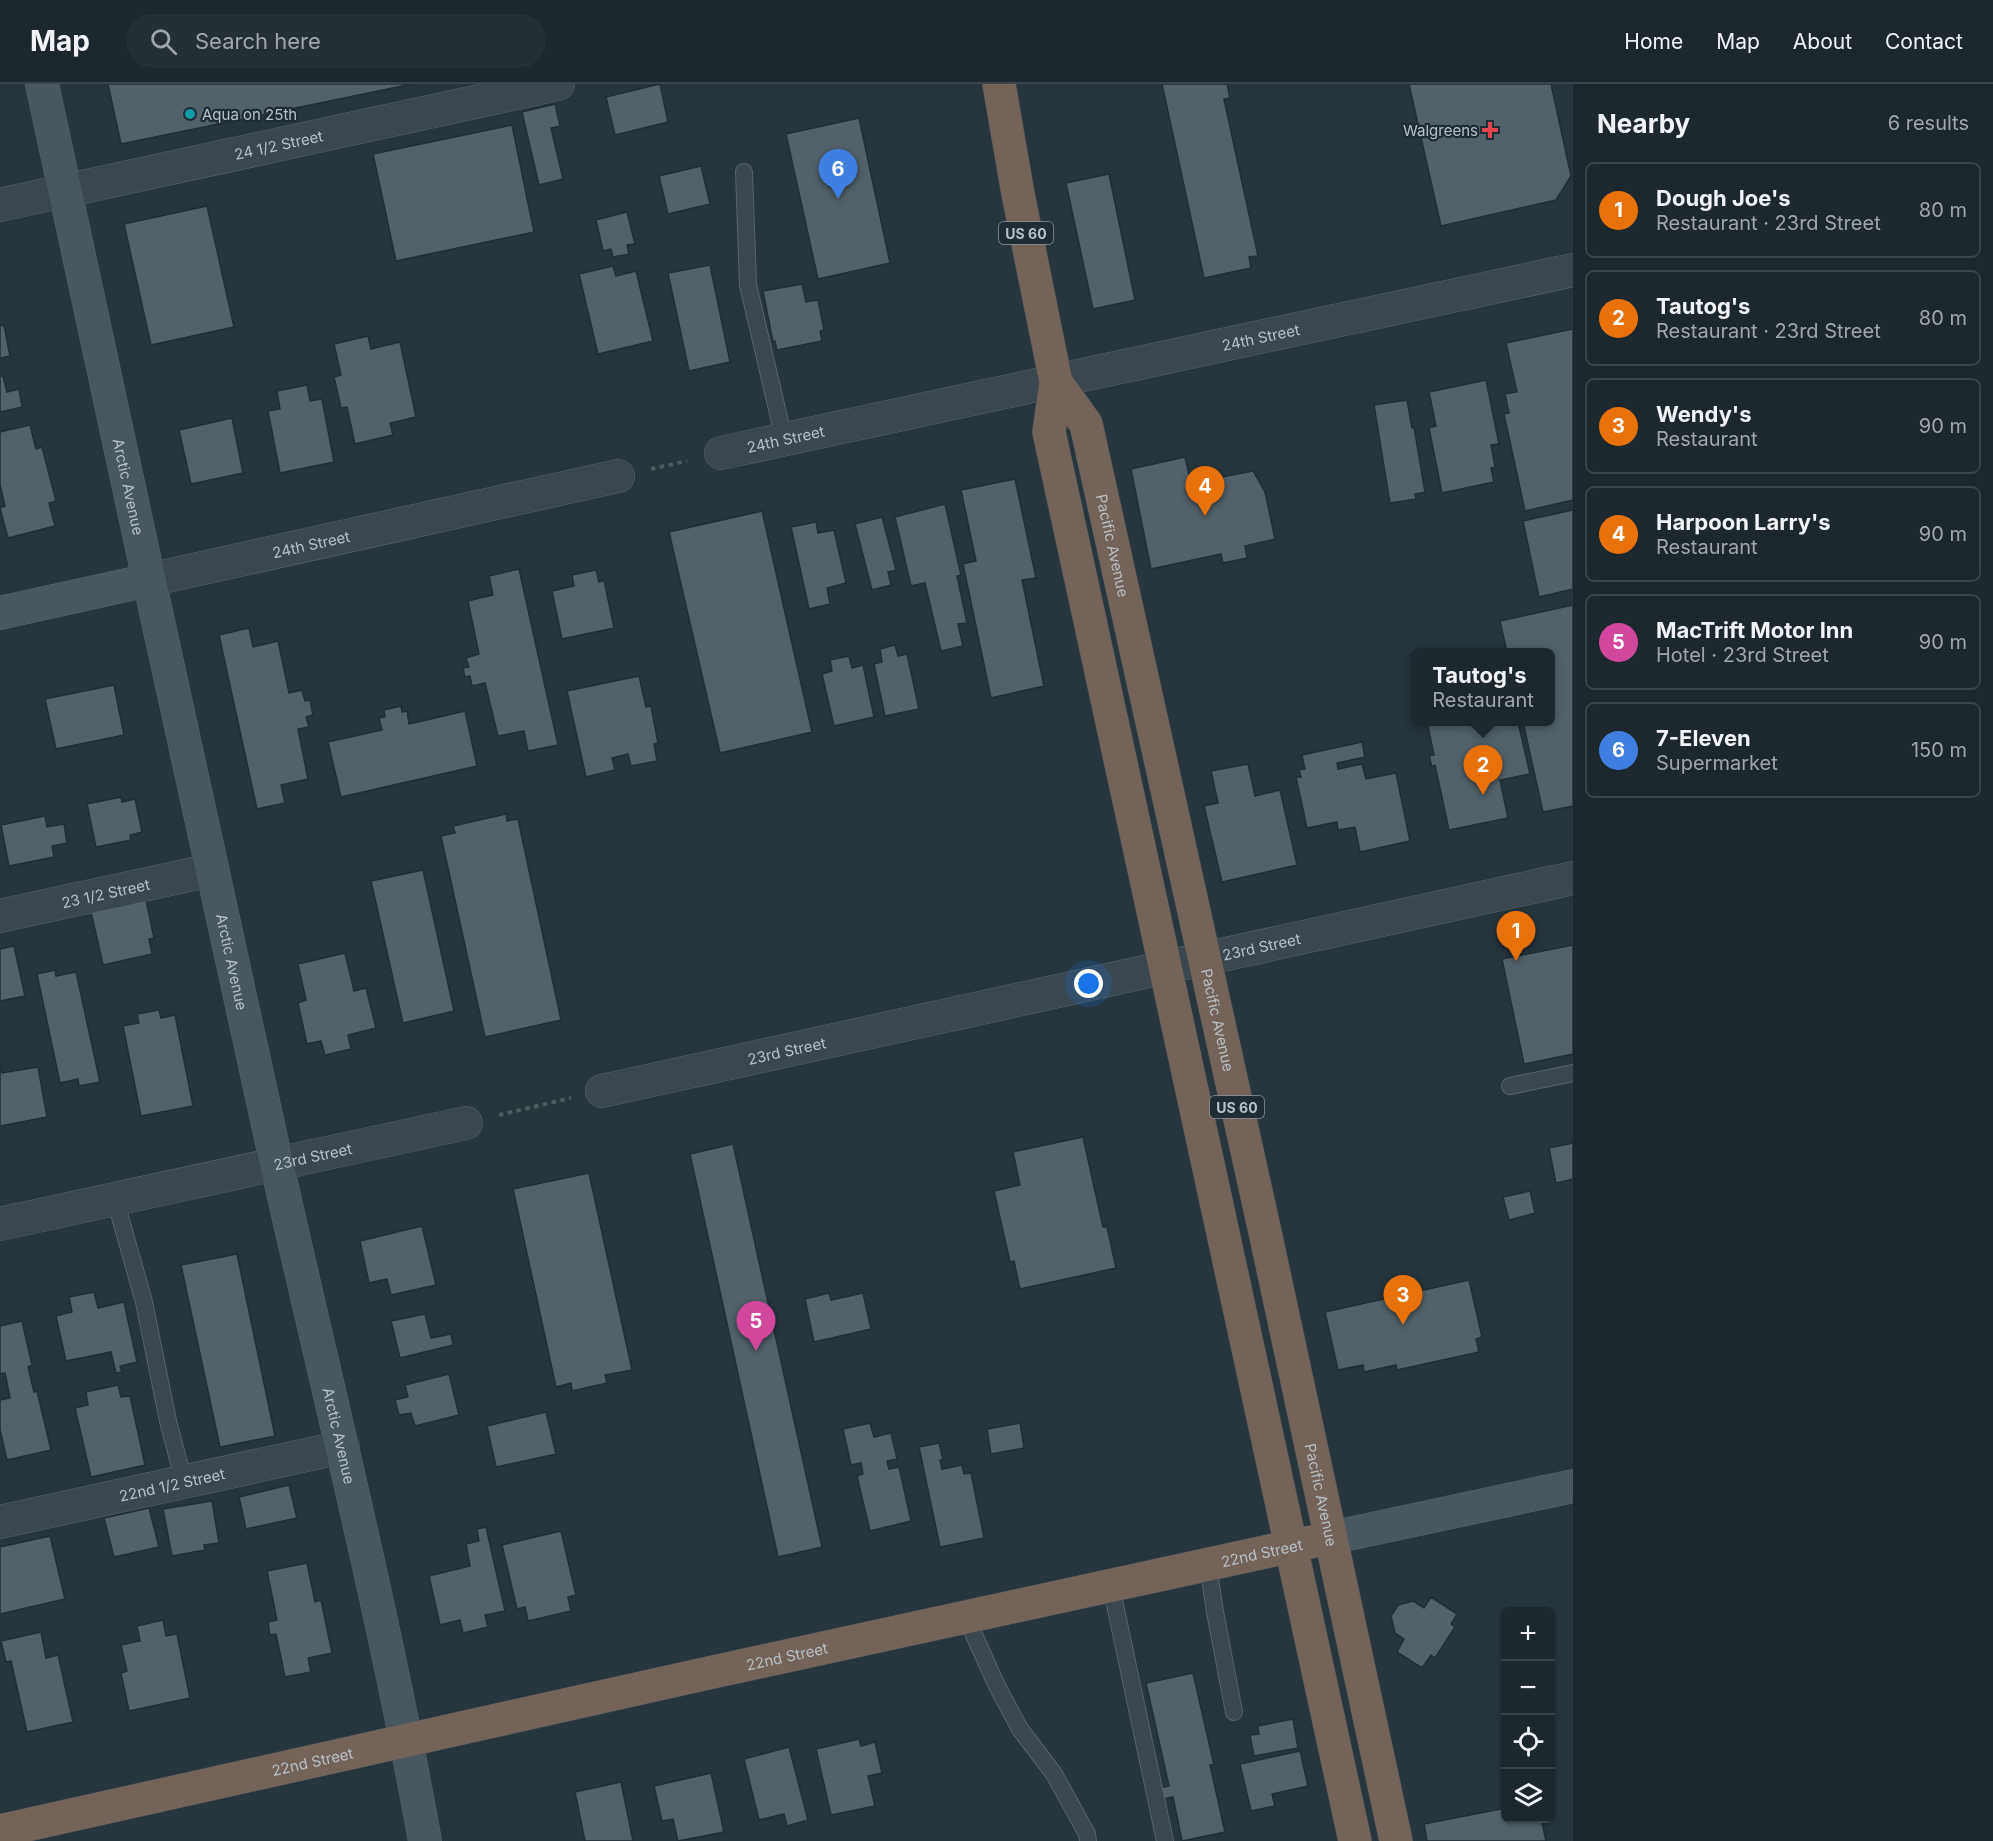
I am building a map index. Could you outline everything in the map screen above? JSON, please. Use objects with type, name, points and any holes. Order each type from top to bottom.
[{"type":"highway","name":"Pacific Avenue","points":[[999,84],[1018,194],[1056,382],[1048,432],[1354,1841]]},
{"type":"highway","name":"Pacific Avenue","points":[[1056,382],[1086,424],[1396,1841]]},
{"type":"highway","name":"22nd Street","points":[[0,1831],[1330,1538]]},
{"type":"street","name":"Arctic Avenue","points":[[42,84],[212,870],[343,1447],[407,1740],[426,1841]]},
{"type":"street","name":"24 1/2 Street","points":[[0,205],[558,84]]},
{"type":"street","name":"24th Street","points":[[721,453],[1573,270]]},
{"type":"street","name":"24th Street","points":[[0,613],[618,476]]},
{"type":"street","name":"23 1/2 Street","points":[[0,916],[212,870]]},
{"type":"street","name":"23rd Street","points":[[602,1091],[1573,878]]},
{"type":"street","name":"23rd Street","points":[[0,1224],[466,1123]]},
{"type":"street","name":"22nd 1/2 Street","points":[[0,1522],[343,1447]]},
{"type":"street","name":"22nd Street","points":[[1330,1538],[1573,1486]]},
{"type":"lane","points":[[744,172],[748,285],[784,439]]},
{"type":"lane","points":[[1509,1086],[1573,1073]]},
{"type":"lane","points":[[115,1199],[144,1302],[168,1421],[184,1482]]},
{"type":"lane","points":[[1208,1565],[1234,1712]]},
{"type":"lane","points":[[1111,1586],[1165,1841]]},
{"type":"lane","points":[[966,1617],[997,1686],[1020,1729],[1054,1774],[1089,1841]]},
{"type":"path","points":[[618,476],[721,453]]},
{"type":"path","points":[[466,1123],[602,1091]]},
{"type":"building","name":"Aqua on 25th","points":[[108,84],[412,84],[121,144]]},
{"type":"building","points":[[660,84],[668,122],[615,135],[606,97]]},
{"type":"building","points":[[1162,84],[1227,84],[1230,98],[1224,99],[1258,256],[1249,257],[1251,268],[1204,278]]},
{"type":"building","name":"Walgreens","points":[[1409,84],[1551,84],[1571,176],[1556,200],[1441,226]]},
{"type":"building","points":[[555,104],[560,126],[551,128],[563,179],[539,185],[522,112]]},
{"type":"building","points":[[859,118],[890,263],[818,279],[786,134]]},
{"type":"building","points":[[512,125],[534,232],[396,261],[373,154]]},
{"type":"building","points":[[701,166],[710,204],[668,214],[659,176]]},
{"type":"building","points":[[1109,174],[1135,300],[1093,309],[1066,183]]},
{"type":"building","points":[[207,206],[234,327],[151,345],[124,224]]},
{"type":"building","points":[[627,212],[635,244],[627,245],[629,254],[613,257],[611,249],[603,251],[596,220]]},
{"type":"building","points":[[710,265],[730,362],[689,371],[668,273]]},
{"type":"building","points":[[613,266],[616,276],[636,271],[653,341],[598,354],[579,274]]},
{"type":"building","points":[[802,284],[806,302],[818,300],[824,330],[820,331],[822,341],[777,350],[775,341],[773,342],[763,291]]},
{"type":"building","points":[[4,325],[10,356],[0,358],[0,326]]},
{"type":"building","points":[[1573,329],[1573,500],[1525,511],[1504,414],[1509,413],[1505,394],[1517,392],[1506,343]]},
{"type":"building","points":[[368,336],[371,349],[400,342],[416,417],[390,423],[393,435],[355,444],[347,407],[341,408],[334,377],[341,375],[334,344]]},
{"type":"building","points":[[0,376],[3,376],[7,392],[19,389],[22,407],[0,412]]},
{"type":"building","points":[[1486,380],[1499,444],[1491,445],[1495,467],[1491,468],[1494,482],[1442,493],[1429,428],[1436,426],[1429,392]]},
{"type":"building","points":[[307,385],[310,401],[322,399],[334,462],[280,473],[268,411],[280,409],[277,391]]},
{"type":"building","points":[[1407,400],[1425,492],[1415,494],[1416,499],[1390,503],[1374,405]]},
{"type":"building","points":[[232,418],[243,473],[191,484],[179,430]]},
{"type":"building","points":[[30,425],[36,449],[42,447],[56,501],[49,503],[55,526],[8,538],[0,508],[5,506],[0,485],[0,432]]},
{"type":"building","points":[[1185,457],[1191,483],[1253,471],[1265,492],[1275,539],[1245,546],[1247,558],[1223,563],[1221,554],[1151,569],[1131,469]]},
{"type":"building","points":[[1015,479],[1036,578],[1022,580],[1044,686],[991,698],[963,564],[976,561],[961,490]]},
{"type":"building","points":[[945,504],[961,575],[957,576],[967,623],[958,624],[963,646],[941,651],[925,583],[911,586],[895,517]]},
{"type":"building","points":[[1573,510],[1573,589],[1539,597],[1523,521]]},
{"type":"building","points":[[762,511],[812,732],[720,753],[669,532]]},
{"type":"building","points":[[882,517],[896,570],[888,572],[891,585],[872,590],[855,524]]},
{"type":"building","points":[[816,522],[818,533],[834,530],[846,583],[827,588],[830,604],[809,609],[791,527]]},
{"type":"building","points":[[519,569],[558,745],[528,751],[524,731],[498,736],[485,683],[472,686],[470,676],[465,677],[463,668],[469,667],[466,658],[479,654],[468,601],[493,595],[489,576]]},
{"type":"building","points":[[596,570],[599,582],[604,580],[614,628],[562,639],[552,591],[574,586],[572,575]]},
{"type":"building","points":[[1573,605],[1573,806],[1543,812],[1524,726],[1555,726],[1555,648],[1506,648],[1500,621]]},
{"type":"building","points":[[249,628],[253,647],[278,641],[289,693],[302,690],[305,701],[310,700],[313,715],[306,717],[309,727],[298,729],[308,779],[281,785],[285,803],[257,809],[219,635]]},
{"type":"building","points":[[895,645],[898,656],[907,654],[919,709],[885,716],[874,664],[882,662],[880,649]]},
{"type":"building","points":[[849,656],[852,668],[863,665],[874,717],[834,726],[822,674],[832,671],[830,660]]},
{"type":"building","points":[[639,676],[646,707],[651,706],[658,743],[654,744],[657,761],[631,766],[628,754],[612,758],[615,770],[586,777],[567,691]]},
{"type":"building","points":[[114,685],[124,735],[56,749],[45,699]]},
{"type":"building","points":[[401,706],[402,712],[407,711],[409,724],[465,711],[477,766],[341,797],[328,742],[382,730],[379,718],[385,717],[384,710]]},
{"type":"building","points":[[1428,726],[1519,726],[1530,774],[1500,780],[1508,818],[1449,830],[1435,765],[1432,767],[1429,756],[1434,755]]},
{"type":"building","points":[[1362,742],[1365,757],[1337,763],[1338,769],[1362,764],[1366,779],[1396,773],[1410,841],[1360,852],[1355,827],[1338,830],[1337,822],[1307,828],[1296,777],[1301,777],[1299,770],[1305,769],[1302,755]]},
{"type":"building","points":[[1248,764],[1255,796],[1280,790],[1297,865],[1222,882],[1204,806],[1218,803],[1211,771]]},
{"type":"building","points":[[121,797],[122,802],[135,799],[142,832],[130,835],[131,840],[96,847],[87,804]]},
{"type":"building","points":[[506,814],[507,821],[518,819],[561,1020],[485,1037],[441,836],[455,833],[453,826]]},
{"type":"building","points":[[45,816],[47,827],[64,824],[67,843],[52,846],[54,857],[9,866],[1,825]]},
{"type":"building","points":[[423,870],[454,1011],[403,1023],[371,881]]},
{"type":"building","points":[[146,900],[154,938],[149,939],[152,954],[103,965],[91,912]]},
{"type":"building","points":[[1573,945],[1573,1054],[1524,1064],[1502,959]]},
{"type":"building","points":[[14,946],[25,996],[0,1001],[0,949]]},
{"type":"building","points":[[345,953],[354,991],[366,988],[376,1028],[348,1035],[351,1049],[325,1055],[321,1041],[307,1044],[298,1003],[306,1000],[298,964]]},
{"type":"building","points":[[55,970],[56,976],[76,972],[100,1082],[79,1086],[78,1079],[60,1083],[37,974]]},
{"type":"building","points":[[159,1010],[161,1018],[175,1015],[193,1106],[141,1116],[123,1026],[139,1023],[137,1014]]},
{"type":"building","points":[[0,1061],[2,1073],[38,1067],[47,1117],[0,1126]]},
{"type":"building","points":[[1083,1137],[1103,1227],[1107,1227],[1116,1268],[1020,1289],[1014,1261],[1010,1262],[994,1191],[1020,1185],[1013,1152]]},
{"type":"building","points":[[1573,1143],[1573,1179],[1556,1183],[1549,1148]]},
{"type":"building","points":[[733,1144],[822,1547],[778,1557],[690,1154]]},
{"type":"building","points":[[589,1173],[632,1370],[605,1375],[607,1383],[572,1391],[571,1383],[556,1387],[513,1189]]},
{"type":"building","points":[[1530,1191],[1535,1213],[1509,1220],[1503,1197]]},
{"type":"building","points":[[422,1226],[436,1285],[391,1295],[387,1279],[369,1283],[360,1241]]},
{"type":"building","points":[[237,1254],[275,1436],[220,1447],[181,1265]]},
{"type":"building","points":[[1469,1280],[1482,1337],[1476,1339],[1479,1352],[1397,1370],[1396,1365],[1364,1372],[1363,1365],[1338,1370],[1325,1312]]},
{"type":"building","points":[[94,1292],[98,1308],[124,1302],[137,1362],[120,1366],[122,1372],[116,1373],[111,1352],[66,1361],[56,1316],[72,1312],[69,1297]]},
{"type":"building","points":[[829,1293],[831,1300],[863,1293],[871,1329],[814,1342],[805,1299]]},
{"type":"building","points":[[425,1314],[431,1338],[451,1334],[453,1345],[400,1358],[391,1321]]},
{"type":"building","points":[[22,1321],[32,1365],[28,1367],[34,1392],[37,1391],[51,1450],[7,1460],[0,1430],[0,1400],[10,1398],[5,1373],[0,1374],[0,1326]]},
{"type":"building","points":[[449,1374],[459,1415],[415,1426],[411,1413],[399,1415],[395,1400],[408,1397],[405,1385]]},
{"type":"building","points":[[118,1385],[121,1397],[130,1396],[145,1465],[91,1477],[75,1408],[88,1405],[86,1392]]},
{"type":"building","points":[[546,1412],[556,1454],[496,1467],[487,1426]]},
{"type":"building","points":[[870,1423],[874,1437],[891,1433],[897,1459],[887,1461],[889,1469],[899,1467],[911,1521],[870,1531],[857,1476],[863,1474],[861,1463],[851,1465],[843,1429]]},
{"type":"building","points":[[1020,1423],[1024,1448],[991,1454],[987,1429]]},
{"type":"building","points":[[939,1443],[943,1460],[940,1460],[942,1469],[962,1465],[964,1474],[971,1473],[984,1538],[940,1547],[919,1447]]},
{"type":"building","points":[[289,1485],[297,1518],[246,1529],[239,1497]]},
{"type":"building","points":[[212,1501],[219,1543],[204,1545],[205,1550],[172,1556],[163,1509]]},
{"type":"building","points":[[149,1508],[159,1547],[114,1557],[104,1518]]},
{"type":"building","points":[[486,1527],[505,1611],[485,1615],[488,1627],[463,1633],[460,1620],[440,1625],[429,1576],[470,1566],[466,1544],[479,1541],[477,1529]]},
{"type":"building","points":[[561,1531],[576,1595],[568,1597],[571,1611],[528,1621],[525,1607],[517,1609],[502,1545]]},
{"type":"building","points":[[50,1536],[65,1599],[0,1614],[0,1547]]},
{"type":"building","points":[[307,1563],[315,1602],[321,1600],[332,1653],[308,1658],[311,1672],[285,1677],[276,1634],[270,1635],[268,1622],[277,1620],[267,1571]]},
{"type":"building","points":[[1431,1597],[1457,1614],[1451,1624],[1455,1627],[1435,1658],[1431,1655],[1422,1668],[1397,1652],[1404,1639],[1395,1633],[1391,1616],[1398,1605],[1413,1601],[1424,1608]]},
{"type":"building","points":[[163,1620],[166,1636],[177,1634],[190,1698],[129,1711],[121,1673],[127,1671],[121,1645],[140,1641],[137,1626]]},
{"type":"building","points":[[41,1632],[46,1658],[58,1655],[73,1722],[27,1732],[11,1661],[6,1662],[1,1641]]},
{"type":"building","points":[[1193,1673],[1214,1765],[1210,1765],[1225,1832],[1182,1841],[1173,1797],[1164,1799],[1161,1788],[1169,1786],[1146,1683]]},
{"type":"building","points":[[1293,1719],[1298,1748],[1254,1756],[1250,1735],[1259,1734],[1258,1726]]},
{"type":"building","points":[[859,1739],[861,1746],[875,1742],[882,1773],[868,1776],[875,1806],[831,1815],[816,1749]]},
{"type":"building","points":[[789,1747],[808,1820],[787,1826],[784,1814],[759,1820],[744,1759]]},
{"type":"building","points":[[1300,1751],[1308,1786],[1272,1794],[1275,1806],[1251,1811],[1240,1764]]},
{"type":"building","points":[[711,1773],[724,1832],[678,1841],[673,1819],[662,1821],[654,1786]]},
{"type":"building","points":[[621,1782],[633,1841],[585,1841],[575,1792]]},
{"type":"building","points":[[1501,1809],[1501,1823],[1542,1823],[1546,1841],[1427,1841],[1424,1824]]},
{"type":"place","name":"Aqua on 25th","points":[[190,114]]},
{"type":"place","name":"Walgreens","points":[[1490,130]]},
{"type":"place","name":"7-Eleven","points":[[838,199]]},
{"type":"place","name":"Harpoon Larry's","points":[[1205,516]]},
{"type":"place","name":"Tautog's","points":[[1483,795]]},
{"type":"place","name":"Dough Joe's","points":[[1516,961]]},
{"type":"place","name":"Wendy's","points":[[1403,1325]]},
{"type":"place","name":"MacTrift Motor Inn","points":[[756,1351]]}]
